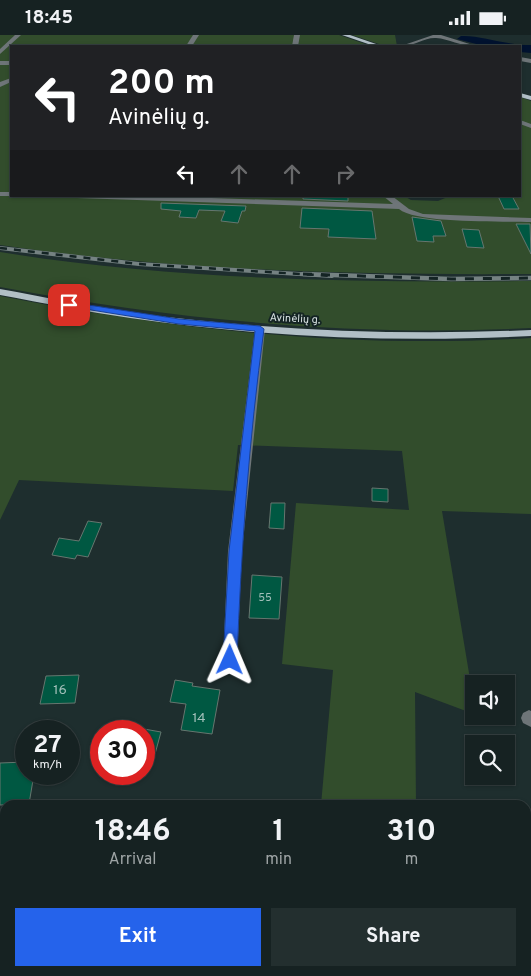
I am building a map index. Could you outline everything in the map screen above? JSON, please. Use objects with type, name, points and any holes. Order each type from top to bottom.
[{"type":"main road","points":[[346,35],[376,45]]},
{"type":"main road","name":"Avinėlių g.","points":[[0,291],[103,311],[260,329],[386,335],[501,335],[531,333]]},
{"type":"street","points":[[0,53],[18,35]]},
{"type":"street","points":[[407,45],[436,35],[470,45]]},
{"type":"street","points":[[106,197],[400,207]]},
{"type":"street","points":[[388,197],[400,207],[413,214],[429,217],[531,220]]},
{"type":"street","points":[[230,660],[235,551],[254,368],[260,329]]},
{"type":"green space","points":[[0,35],[339,35],[368,45],[10,45],[10,197],[406,197],[411,200],[438,201],[448,197],[521,197],[521,97],[531,101],[531,274],[398,274],[265,270],[132,261],[0,245]]},
{"type":"green space","points":[[352,35],[395,35],[397,45],[382,45]]},
{"type":"green space","points":[[0,252],[131,269],[265,278],[531,281],[531,328],[398,330],[331,328],[198,317],[132,309],[0,287]]},
{"type":"green space","points":[[0,296],[131,318],[264,334],[398,341],[465,341],[531,338],[531,514],[442,511],[469,675],[465,675],[465,711],[415,692],[416,800],[321,800],[333,670],[282,664],[296,503],[409,510],[402,451],[238,445],[233,491],[19,480],[0,520]]},
{"type":"water","points":[[461,36],[469,36],[513,44],[531,45],[531,53],[521,52],[521,45],[480,45],[457,39]]},
{"type":"building","points":[[303,197],[348,197],[348,201],[303,199]]},
{"type":"building","points":[[498,197],[513,197],[519,209],[504,209]]},
{"type":"building","points":[[161,203],[246,206],[238,223],[221,221],[225,211],[199,210],[196,218],[179,217],[181,211],[161,209]]},
{"type":"building","points":[[302,208],[372,211],[376,239],[328,237],[329,229],[300,228]]},
{"type":"building","points":[[412,217],[441,221],[446,236],[433,236],[434,242],[417,241]]},
{"type":"building","points":[[516,224],[530,224],[531,254]]},
{"type":"building","points":[[462,229],[479,230],[484,248],[467,247]]},
{"type":"building","points":[[372,488],[388,489],[388,502],[372,501]]},
{"type":"building","points":[[271,503],[285,503],[284,529],[269,528]]},
{"type":"building","points":[[88,521],[102,523],[88,557],[77,555],[75,559],[52,555],[59,538],[79,541]]},
{"type":"building","points":[[252,575],[282,577],[279,619],[249,618]]},
{"type":"building","points":[[79,675],[75,703],[40,704],[46,676]]},
{"type":"building","points":[[175,680],[193,683],[192,686],[220,690],[212,734],[181,730],[186,704],[170,702]]},
{"type":"building","points":[[155,731],[161,732],[155,754]]},
{"type":"building","points":[[15,762],[15,785],[32,785],[30,800],[0,800],[0,763]]},
{"type":"railway","points":[[0,248],[139,264],[332,276]]},
{"type":"railway","points":[[303,274],[451,279],[531,278]]},
{"type":"route","points":[[69,305],[179,321],[260,329],[254,368],[235,551],[230,660]]}]
